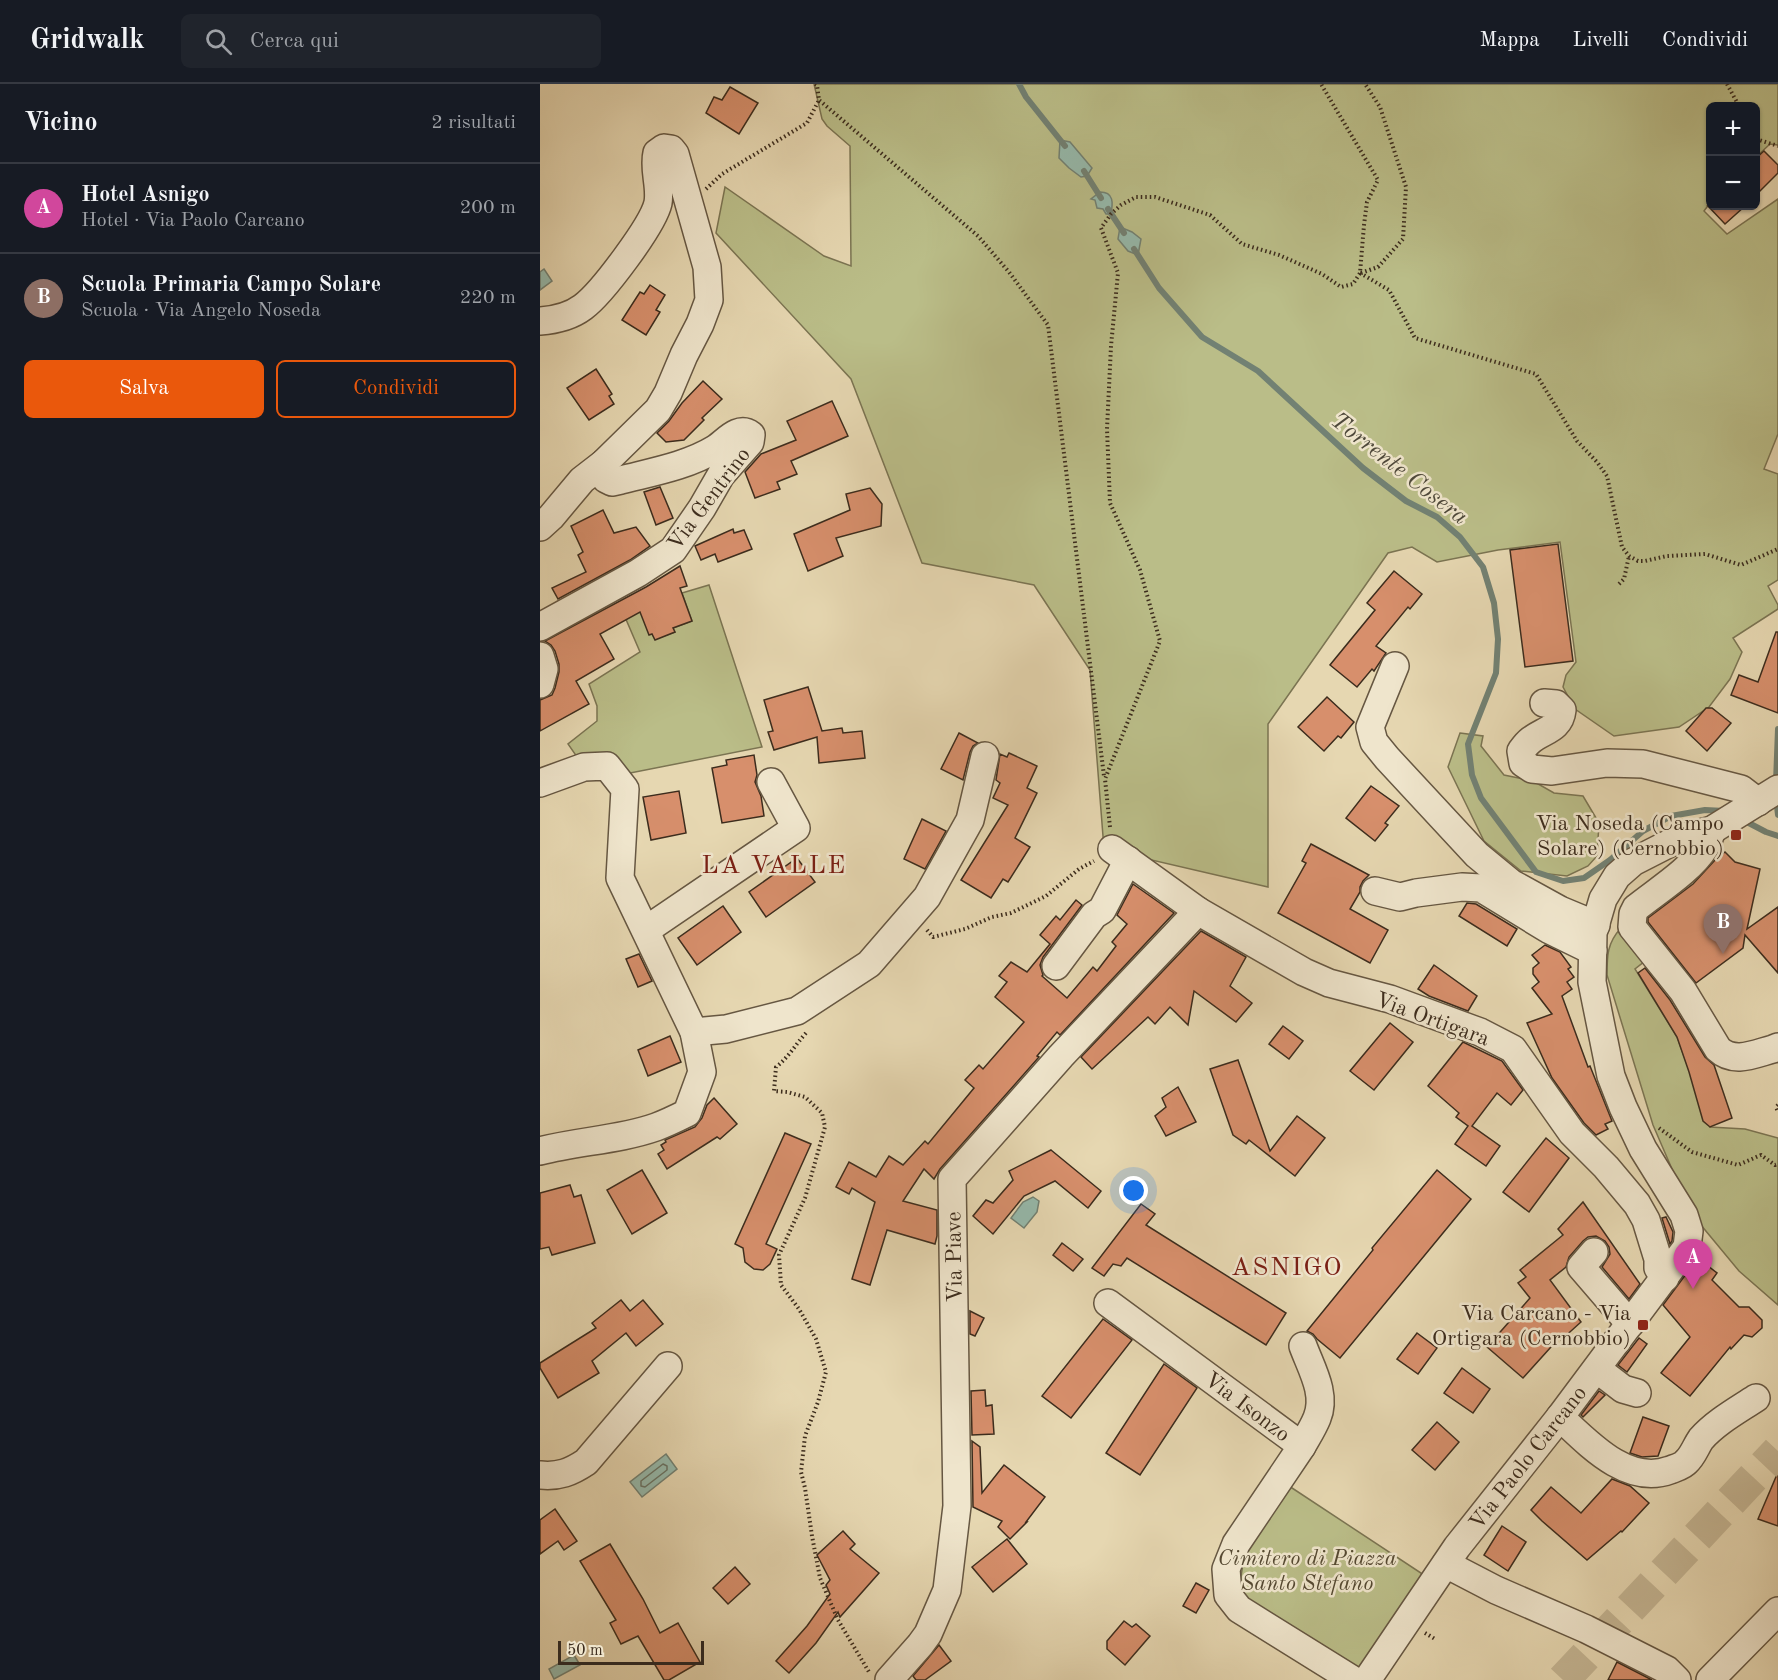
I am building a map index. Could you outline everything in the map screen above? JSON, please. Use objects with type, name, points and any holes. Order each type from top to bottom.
[{"type":"street","points":[[540,321],[570,314],[583,307],[601,290],[651,221],[658,202],[659,180],[655,161],[657,153],[664,148],[670,150],[675,154],[706,267],[709,300],[700,324],[658,410],[604,463],[582,480],[540,527]]},
{"type":"street","name":"Via Gentrino","points":[[540,627],[638,573],[673,550],[721,475],[750,442],[751,435],[741,431],[691,461],[612,482],[606,479],[603,470],[604,463]]},
{"type":"street","points":[[540,656],[544,669],[540,684]]},
{"type":"street","points":[[1395,666],[1370,727],[1374,742],[1477,855],[1510,883],[1560,910],[1594,938]]},
{"type":"street","points":[[1544,703],[1556,704],[1562,710],[1561,719],[1553,727],[1528,741],[1521,751],[1523,763],[1532,769],[1552,771],[1607,763],[1643,764],[1741,789],[1749,807]]},
{"type":"street","points":[[694,1032],[726,1029],[797,1011],[868,964],[933,888],[970,820],[985,756]]},
{"type":"street","points":[[540,783],[584,767],[607,766],[625,789],[620,878],[694,1032],[702,1072],[687,1113],[656,1127],[540,1152]]},
{"type":"street","points":[[646,930],[796,828],[771,782]]},
{"type":"street","points":[[1594,938],[1604,899],[1617,876],[1633,862],[1749,807]]},
{"type":"street","points":[[1749,807],[1680,874],[1636,908],[1632,927],[1683,991],[1718,1049],[1724,1054],[1738,1058],[1778,1047]]},
{"type":"street","points":[[1056,966],[1094,915],[1102,910],[1120,854]]},
{"type":"street","name":"Via Ortigara","points":[[1120,854],[1198,911],[1311,975],[1329,983],[1390,999],[1480,1032],[1513,1049],[1572,1133],[1606,1167],[1637,1204],[1646,1220],[1658,1259],[1658,1268],[1665,1278]]},
{"type":"street","points":[[1375,891],[1400,897],[1416,893],[1481,888],[1548,929],[1594,938]]},
{"type":"street","name":"Via Piave","points":[[890,1680],[928,1634],[947,1590],[957,1506],[952,1179],[1061,1056],[1198,911]]},
{"type":"street","name":"Via Paolo Carcano","points":[[1367,1680],[1457,1547],[1560,1417],[1688,1247],[1689,1231],[1684,1215],[1643,1149],[1611,1076],[1592,982],[1594,938]]},
{"type":"street","points":[[1594,1252],[1581,1267],[1630,1324]]},
{"type":"street","name":"Via Isonzo","points":[[1108,1303],[1302,1446],[1236,1544],[1226,1569],[1228,1595],[1239,1609],[1353,1680]]},
{"type":"street","points":[[1302,1446],[1318,1416],[1320,1403],[1318,1385],[1303,1346]]},
{"type":"street","points":[[540,1475],[561,1475],[572,1472],[586,1462],[668,1366]]},
{"type":"street","points":[[1596,1369],[1623,1389],[1638,1393]]},
{"type":"street","points":[[1560,1417],[1596,1450],[1617,1465],[1643,1473],[1661,1473],[1686,1464],[1701,1440],[1714,1426],[1756,1398]]},
{"type":"street","points":[[1446,1564],[1496,1590],[1586,1629],[1667,1670],[1677,1680]]},
{"type":"street","points":[[1710,1680],[1778,1611]]},
{"type":"path","points":[[688,200],[709,187],[722,174],[807,123],[819,100],[815,84]]},
{"type":"path","points":[[1105,779],[1160,642],[1140,570],[1110,503],[1107,429],[1111,346],[1118,273],[1101,228],[1121,205],[1136,197],[1155,197],[1210,215],[1242,244],[1280,255],[1322,274],[1341,287],[1353,284],[1360,273],[1367,202],[1378,180],[1321,84]]},
{"type":"path","points":[[1360,273],[1378,267],[1403,239],[1406,186],[1380,107],[1365,84]]},
{"type":"path","points":[[1727,84],[1737,102]]},
{"type":"path","points":[[819,100],[978,236],[1048,325],[1105,779],[1120,854],[1103,856],[1079,869],[1046,896],[1011,913],[933,937]]},
{"type":"path","points":[[1760,141],[1778,146]]},
{"type":"path","points":[[1360,273],[1389,290],[1415,338],[1536,374],[1577,441],[1607,476],[1622,547],[1629,556],[1638,561],[1645,561],[1667,555],[1705,554],[1741,565],[1778,549]]},
{"type":"path","points":[[1619,584],[1624,579],[1629,556]]},
{"type":"path","points":[[813,1024],[787,1058],[776,1067],[774,1091],[805,1097],[822,1113],[825,1127],[805,1198],[779,1255],[782,1285],[816,1339],[826,1372],[805,1436],[801,1472],[820,1578],[838,1620],[874,1680]]},
{"type":"path","points":[[1778,1105],[1776,1107],[1778,1112]]},
{"type":"path","points":[[1655,1125],[1692,1152],[1738,1165],[1761,1155],[1775,1165],[1778,1164]]},
{"type":"green space","points":[[814,84],[1778,84],[1778,145],[1770,144],[1760,153],[1760,102],[1706,102],[1706,208],[1704,211],[1727,234],[1778,199],[1778,434],[1764,469],[1778,474],[1778,580],[1768,586],[1778,609],[1733,638],[1742,652],[1730,679],[1709,707],[1679,727],[1614,736],[1575,709],[1563,687],[1566,675],[1576,662],[1560,542],[1498,550],[1437,562],[1412,547],[1388,553],[1268,724],[1268,887],[1104,849],[1090,670],[1034,585],[922,563],[851,379],[716,233],[725,187],[824,256],[851,266],[850,146],[822,119]]},
{"type":"green space","points":[[709,585],[762,747],[615,776],[584,767],[568,744],[597,721],[597,706],[589,684],[640,652],[625,617],[640,610],[655,639],[675,632],[673,628],[692,621],[682,593]]},
{"type":"green space","points":[[1460,733],[1483,736],[1481,746],[1504,775],[1533,781],[1554,793],[1583,796],[1599,823],[1597,856],[1588,866],[1567,876],[1521,871],[1484,841],[1448,767]]},
{"type":"green space","points":[[1621,928],[1645,961],[1635,969],[1677,1037],[1710,1127],[1745,1129],[1778,1138],[1778,1305],[1739,1271],[1691,1213],[1653,1125],[1607,975],[1609,950]]},
{"type":"green space","name":"Cimitero di Piazza Santo Stefano","points":[[1289,1486],[1427,1577],[1358,1675],[1257,1607],[1239,1589],[1248,1548]]},
{"type":"water","points":[[1060,140],[1070,142],[1092,168],[1087,176],[1081,177],[1059,158]]},
{"type":"water","points":[[1100,192],[1105,192],[1110,196],[1111,214],[1106,214],[1103,209],[1097,208],[1095,200],[1091,199]]},
{"type":"water","points":[[1120,227],[1141,239],[1138,255],[1128,251],[1118,239]]},
{"type":"water","points":[[544,269],[552,281],[540,290],[540,272]]},
{"type":"water","points":[[1033,1197],[1039,1201],[1037,1212],[1024,1228],[1011,1218],[1023,1202]]},
{"type":"water","points":[[666,1454],[677,1469],[642,1497],[630,1482]]},
{"type":"water","points":[[574,1655],[580,1665],[554,1679],[549,1669]]},
{"type":"building","points":[[730,87],[758,103],[739,134],[706,113],[714,97],[722,100]]},
{"type":"building","points":[[1764,151],[1778,165],[1778,173],[1760,191],[1760,156]]},
{"type":"building","points":[[1712,210],[1741,210],[1725,224]]},
{"type":"building","points":[[650,285],[665,295],[656,310],[660,312],[646,335],[622,320],[640,292],[644,294]]},
{"type":"building","points":[[596,369],[612,394],[609,396],[614,404],[589,420],[567,388]]},
{"type":"building","points":[[703,381],[722,399],[684,440],[666,442],[657,433]]},
{"type":"building","points":[[832,401],[848,436],[791,461],[797,474],[777,482],[780,489],[755,498],[745,472],[761,454],[796,440],[787,421]]},
{"type":"building","points":[[660,487],[673,518],[656,525],[644,492]]},
{"type":"building","points":[[870,488],[882,504],[881,526],[836,538],[843,556],[808,571],[794,534],[850,510],[846,494]]},
{"type":"building","points":[[603,510],[614,533],[636,527],[650,546],[630,560],[558,599],[552,588],[586,572],[578,555],[583,552],[571,526]]},
{"type":"building","points":[[733,529],[734,533],[744,530],[752,549],[718,562],[715,554],[701,560],[695,546]]},
{"type":"building","points":[[1558,544],[1573,661],[1525,667],[1510,550]]},
{"type":"building","points":[[680,566],[687,586],[680,588],[692,621],[673,628],[675,632],[655,640],[652,634],[649,635],[640,612],[600,634],[614,659],[576,681],[589,704],[540,731],[540,700],[552,695],[559,672],[555,651],[545,641],[646,587]]},
{"type":"building","points":[[1394,571],[1422,594],[1410,609],[1408,607],[1376,646],[1386,653],[1374,671],[1372,669],[1357,687],[1330,665],[1375,610],[1367,603]]},
{"type":"building","points":[[1776,632],[1778,632],[1778,713],[1731,695],[1739,675],[1758,682]]},
{"type":"building","points":[[808,687],[822,731],[842,728],[843,733],[862,731],[865,758],[819,763],[817,737],[774,750],[768,732],[773,731],[764,700]]},
{"type":"building","points":[[1327,697],[1354,722],[1341,738],[1338,736],[1324,751],[1298,727]]},
{"type":"building","points":[[1706,708],[1712,708],[1731,723],[1707,751],[1686,731]]},
{"type":"building","points":[[959,733],[978,743],[970,752],[963,780],[941,769]]},
{"type":"building","points":[[1009,753],[1037,766],[1027,788],[1037,793],[1015,838],[1030,847],[1008,882],[1003,879],[991,898],[961,880],[1008,805],[993,798],[1000,783],[996,780],[1000,754],[1007,757]]},
{"type":"building","points":[[754,755],[757,775],[755,782],[761,796],[764,816],[722,823],[712,768],[727,765],[726,760]]},
{"type":"building","points":[[1371,786],[1399,806],[1385,823],[1388,825],[1375,841],[1346,818]]},
{"type":"building","points":[[679,791],[686,833],[651,840],[643,797]]},
{"type":"building","points":[[922,819],[946,831],[925,869],[904,859]]},
{"type":"building","points":[[1311,844],[1369,875],[1363,881],[1360,892],[1350,909],[1388,930],[1370,963],[1278,913],[1306,863],[1302,861]]},
{"type":"building","points":[[1725,852],[1735,862],[1760,869],[1747,929],[1778,907],[1778,973],[1745,935],[1743,948],[1696,983],[1648,922],[1648,918],[1693,884]]},
{"type":"building","points":[[797,858],[815,882],[766,917],[749,892]]},
{"type":"building","points":[[1133,884],[1174,913],[1060,1035],[1057,1032],[1037,1056],[1039,1057],[940,1169],[934,1179],[924,1169],[903,1201],[937,1210],[935,1244],[887,1230],[870,1285],[852,1279],[875,1202],[852,1188],[849,1194],[836,1187],[849,1162],[876,1177],[889,1156],[903,1165],[925,1141],[928,1144],[974,1088],[965,1080],[979,1065],[983,1069],[1024,1022],[995,997],[1007,982],[999,976],[1011,962],[1027,972],[1050,944],[1040,935],[1056,916],[1060,920],[1076,900],[1082,905],[1043,957],[1040,965],[1042,976],[1067,998],[1093,967],[1097,971],[1116,946],[1112,942],[1127,924],[1117,915]]},
{"type":"building","points":[[1467,903],[1476,904],[1517,929],[1507,946],[1459,916]]},
{"type":"building","points":[[723,906],[741,932],[697,965],[678,938]]},
{"type":"building","points":[[1201,931],[1246,957],[1230,986],[1252,1003],[1236,1022],[1194,991],[1188,1025],[1170,1007],[1155,1024],[1148,1017],[1092,1069],[1081,1057]]},
{"type":"building","points":[[1545,945],[1560,952],[1571,967],[1568,969],[1574,977],[1567,982],[1572,989],[1562,996],[1588,1067],[1590,1066],[1612,1121],[1605,1124],[1608,1129],[1596,1135],[1584,1123],[1552,1078],[1527,1023],[1552,1014],[1532,988],[1539,982],[1533,974],[1533,968],[1539,963],[1532,955]]},
{"type":"building","points":[[639,954],[652,981],[638,987],[626,959]]},
{"type":"building","points":[[1434,965],[1477,996],[1468,1011],[1429,996],[1418,989]]},
{"type":"building","points":[[1645,968],[1670,1000],[1705,1057],[1714,1065],[1732,1118],[1710,1127],[1703,1121],[1677,1037],[1638,973]]},
{"type":"building","points":[[1390,1023],[1413,1042],[1374,1090],[1350,1071]]},
{"type":"building","points":[[1283,1026],[1303,1041],[1289,1059],[1269,1044]]},
{"type":"building","points":[[670,1036],[681,1062],[648,1076],[638,1050]]},
{"type":"building","points":[[1463,1042],[1502,1061],[1523,1090],[1511,1105],[1497,1093],[1472,1126],[1500,1146],[1486,1166],[1455,1144],[1468,1126],[1456,1117],[1459,1113],[1428,1086]]},
{"type":"building","points":[[1238,1060],[1270,1151],[1297,1116],[1325,1138],[1295,1176],[1249,1140],[1246,1144],[1233,1135],[1210,1069]]},
{"type":"building","points":[[1178,1087],[1196,1122],[1166,1136],[1155,1116],[1166,1107],[1162,1098]]},
{"type":"building","points":[[714,1098],[737,1124],[720,1139],[717,1137],[667,1169],[658,1154],[664,1150],[661,1145],[666,1142],[665,1140],[695,1127],[702,1118],[707,1105]]},
{"type":"building","points":[[785,1133],[811,1144],[766,1244],[777,1249],[770,1264],[763,1270],[754,1269],[745,1262],[743,1248],[735,1244]]},
{"type":"building","points":[[1546,1138],[1569,1158],[1529,1212],[1503,1192]]},
{"type":"building","points":[[1051,1150],[1101,1191],[1088,1208],[1055,1181],[1024,1196],[993,1234],[973,1216],[986,1200],[993,1203],[1013,1180],[1009,1171]]},
{"type":"building","points":[[642,1170],[667,1213],[632,1234],[607,1190]]},
{"type":"building","points":[[1437,1170],[1471,1199],[1340,1358],[1307,1331]]},
{"type":"building","points":[[570,1185],[574,1197],[581,1195],[595,1243],[552,1255],[549,1247],[540,1249],[540,1193]]},
{"type":"building","points":[[1583,1202],[1640,1284],[1629,1299],[1602,1267],[1610,1254],[1605,1241],[1596,1236],[1588,1237],[1583,1241],[1569,1257],[1566,1267],[1550,1280],[1581,1322],[1561,1340],[1560,1337],[1523,1378],[1487,1347],[1530,1298],[1518,1283],[1526,1277],[1520,1270],[1563,1235],[1558,1229]]},
{"type":"building","points":[[1141,1204],[1155,1214],[1146,1225],[1286,1313],[1266,1345],[1127,1258],[1121,1266],[1113,1264],[1104,1276],[1092,1268]]},
{"type":"building","points":[[1666,1217],[1673,1232],[1670,1244],[1662,1218]]},
{"type":"building","points":[[1062,1243],[1083,1259],[1073,1271],[1053,1255]]},
{"type":"building","points":[[1698,1258],[1717,1273],[1712,1280],[1739,1307],[1749,1307],[1762,1320],[1762,1328],[1752,1337],[1744,1335],[1731,1349],[1730,1347],[1690,1396],[1661,1373],[1690,1337],[1663,1305]]},
{"type":"building","points":[[621,1300],[630,1311],[643,1300],[663,1324],[636,1346],[626,1333],[592,1361],[599,1373],[558,1398],[540,1368],[540,1363],[596,1328],[592,1323]]},
{"type":"building","points":[[970,1311],[984,1318],[975,1336],[970,1334]]},
{"type":"building","points":[[1103,1319],[1132,1340],[1071,1418],[1042,1396]]},
{"type":"building","points":[[1417,1333],[1437,1348],[1418,1374],[1397,1359]]},
{"type":"building","points":[[1639,1338],[1647,1344],[1627,1372],[1618,1365]]},
{"type":"building","points":[[1164,1364],[1197,1388],[1140,1475],[1106,1453]]},
{"type":"building","points":[[1462,1368],[1490,1389],[1473,1413],[1444,1393]]},
{"type":"building","points":[[985,1390],[986,1406],[992,1405],[994,1434],[972,1435],[971,1391]]},
{"type":"building","points":[[1599,1391],[1605,1395],[1583,1417],[1581,1415]]},
{"type":"building","points":[[1643,1417],[1669,1426],[1658,1456],[1642,1457],[1630,1453]]},
{"type":"building","points":[[1437,1422],[1459,1442],[1435,1470],[1412,1450]]},
{"type":"building","points":[[972,1441],[980,1447],[982,1493],[1004,1465],[1045,1497],[1027,1522],[1010,1539],[998,1527],[1002,1521],[973,1507]]},
{"type":"building","points":[[1778,1472],[1778,1526],[1758,1519]]},
{"type":"building","points":[[1612,1479],[1630,1486],[1649,1503],[1622,1532],[1587,1560],[1531,1510],[1551,1487],[1581,1513]]},
{"type":"building","points":[[555,1509],[577,1541],[564,1550],[558,1541],[540,1554],[540,1520]]},
{"type":"building","points":[[1502,1526],[1526,1542],[1508,1571],[1484,1555]]},
{"type":"building","points":[[843,1531],[855,1544],[850,1549],[879,1573],[840,1617],[838,1612],[816,1643],[789,1673],[776,1661],[807,1626],[830,1594],[826,1585],[830,1580],[817,1555]]},
{"type":"building","points":[[1007,1539],[1027,1564],[993,1592],[972,1567]]},
{"type":"building","points":[[610,1544],[643,1599],[660,1633],[678,1623],[700,1662],[669,1680],[664,1680],[638,1636],[621,1644],[610,1623],[616,1620],[580,1561]]},
{"type":"building","points":[[735,1567],[750,1584],[728,1604],[713,1588]]},
{"type":"building","points":[[1196,1583],[1209,1590],[1196,1613],[1183,1606]]},
{"type":"building","points":[[1124,1621],[1132,1627],[1136,1624],[1150,1636],[1125,1665],[1107,1649],[1107,1641]]},
{"type":"building","points":[[939,1645],[951,1661],[925,1680],[916,1680],[913,1676]]},
{"type":"building","points":[[1617,1662],[1652,1680],[1608,1680]]},
{"type":"waterway","name":"Torrente Cosera","points":[[1019,84],[1026,97],[1065,146]]},
{"type":"waterway","name":"Torrente Cosera","points":[[1084,171],[1101,198]]},
{"type":"waterway","name":"Torrente Cosera","points":[[1108,209],[1124,233]]},
{"type":"waterway","name":"Torrente Cosera","points":[[1134,249],[1159,288],[1202,337],[1258,371],[1363,468],[1406,501],[1437,517],[1460,537],[1483,567],[1494,603],[1498,639],[1496,673],[1468,744],[1472,775],[1481,798],[1536,872],[1563,881],[1584,878],[1610,860],[1643,831],[1671,816],[1705,810],[1725,811]]},
{"type":"waterway","points":[[1776,782],[1778,729]]},
{"type":"waterway","points":[[1776,798],[1778,815]]},
{"type":"waterway","name":"Torrente Cosera","points":[[1743,820],[1778,836]]},
{"type":"tunnel","points":[[1563,1680],[1778,1451]]},
{"type":"place","name":"Via Noseda (Campo Solare) (Cernobbio)","points":[[1736,835]]},
{"type":"place","name":"Scuola Primaria Campo Solare","points":[[1723,954]]},
{"type":"place","name":"Hotel Asnigo","points":[[1693,1289]]},
{"type":"place","name":"Via Carcano - Via Ortigara (Cernobbio)","points":[[1643,1325]]},
{"type":"district","name":"LA VALLE","points":[[774,864]]},
{"type":"district","name":"ASNIGO","points":[[1287,1266]]}]
